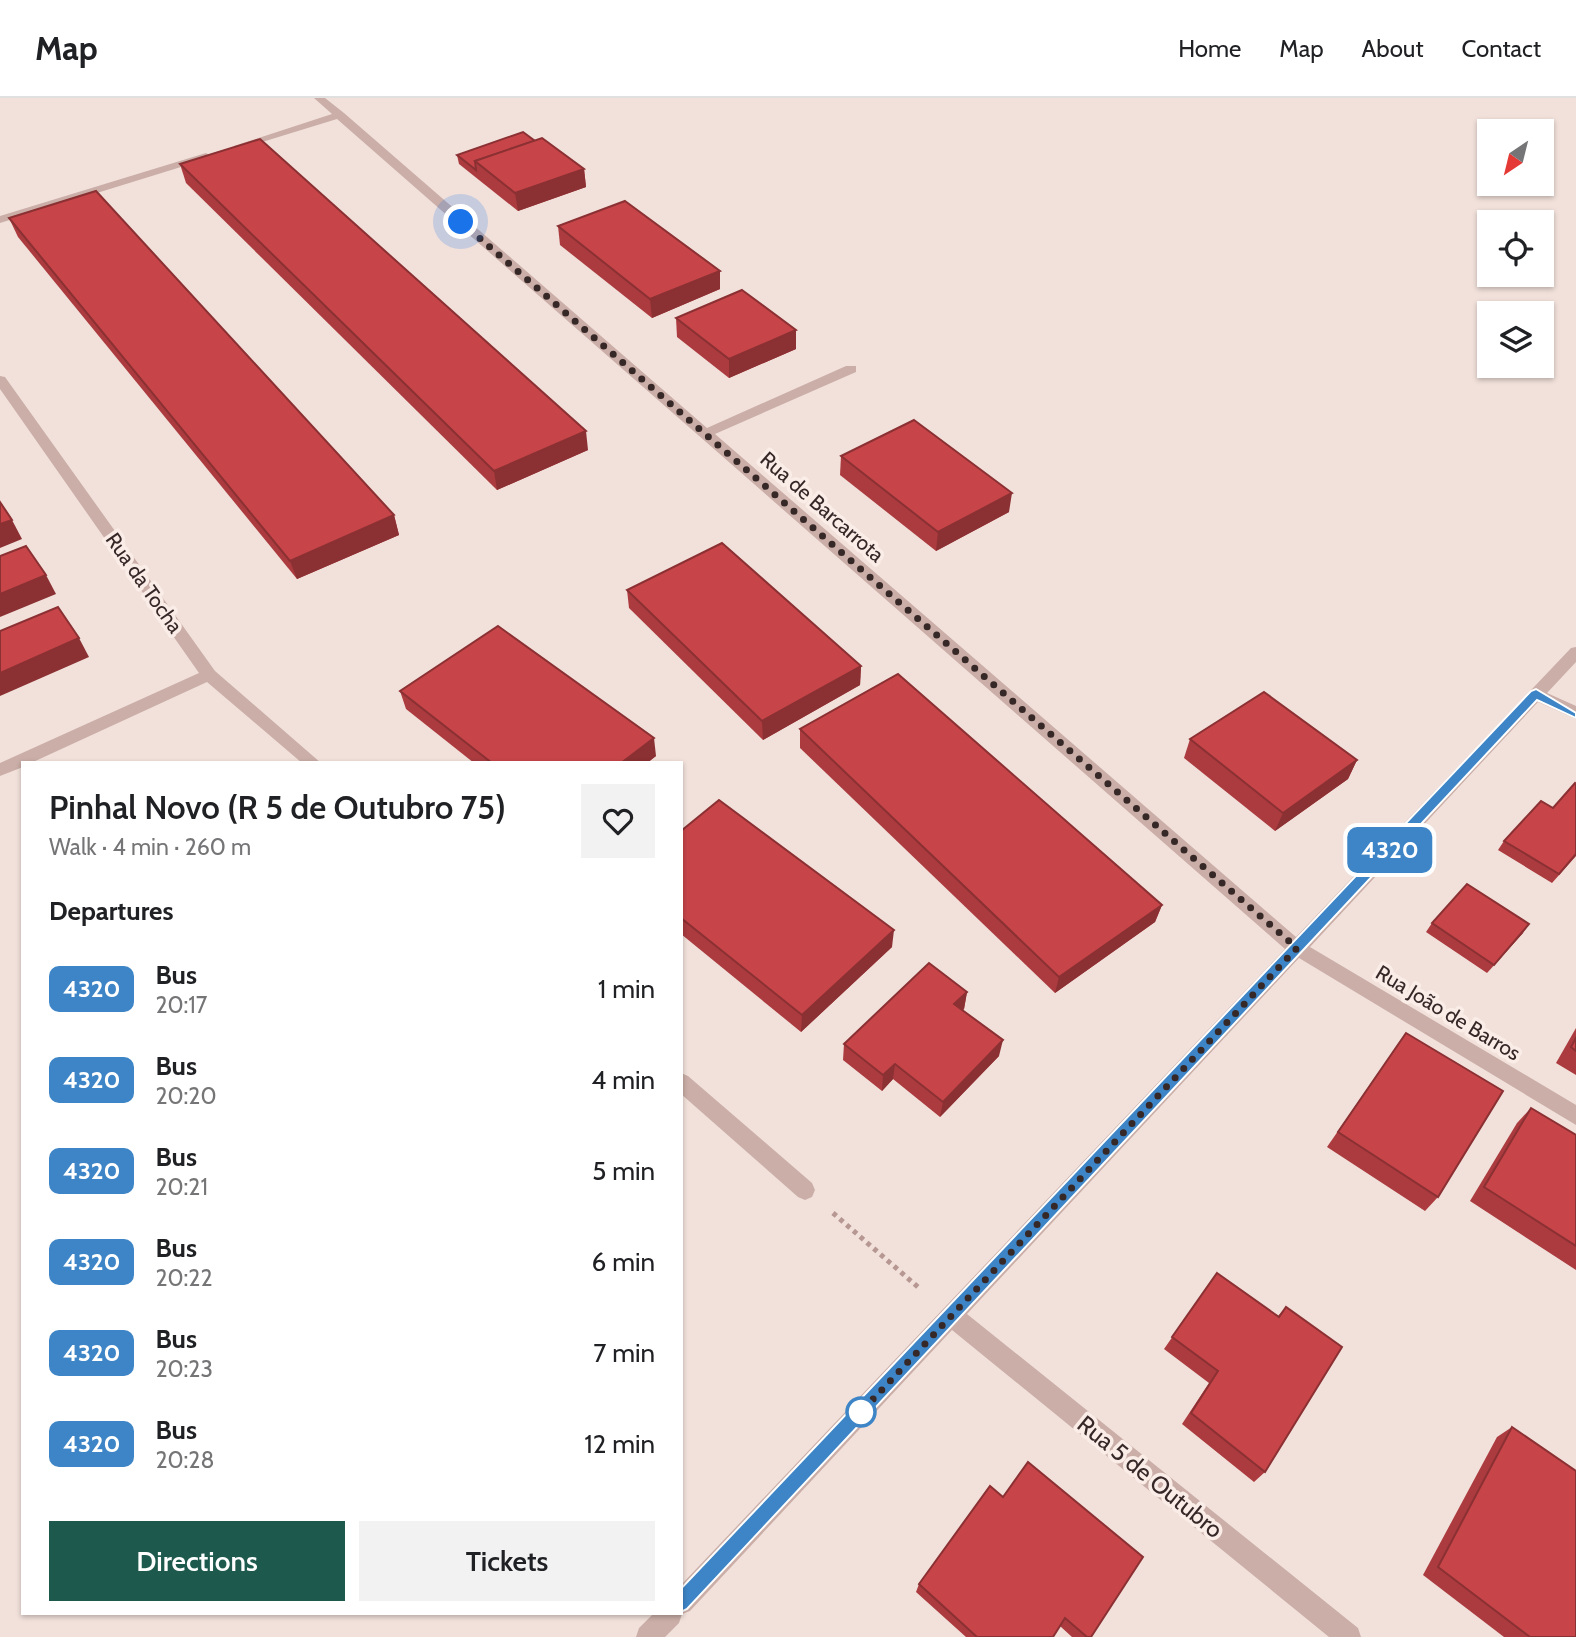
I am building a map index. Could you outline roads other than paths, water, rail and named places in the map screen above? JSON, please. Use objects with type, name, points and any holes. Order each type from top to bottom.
[{"type":"street","name":"Rua de Barcarrota","points":[[319,98],[1297,948]]},
{"type":"street","points":[[0,220],[340,115]]},
{"type":"street","points":[[704,434],[852,369]]},
{"type":"street","name":"Rua da Tocha","points":[[0,380],[209,675],[311,761]]},
{"type":"street","points":[[683,1600],[1576,652]]},
{"type":"street","points":[[0,770],[209,675]]},
{"type":"street","points":[[1536,694],[1576,713]]},
{"type":"street","name":"Rua João de Barros","points":[[1297,948],[1576,1116]]},
{"type":"street","points":[[683,1084],[805,1190]]},
{"type":"street","name":"Rua 5 de Outubro","points":[[952,1316],[1349,1637]]},
{"type":"street","points":[[648,1637],[669,1615]]}]
